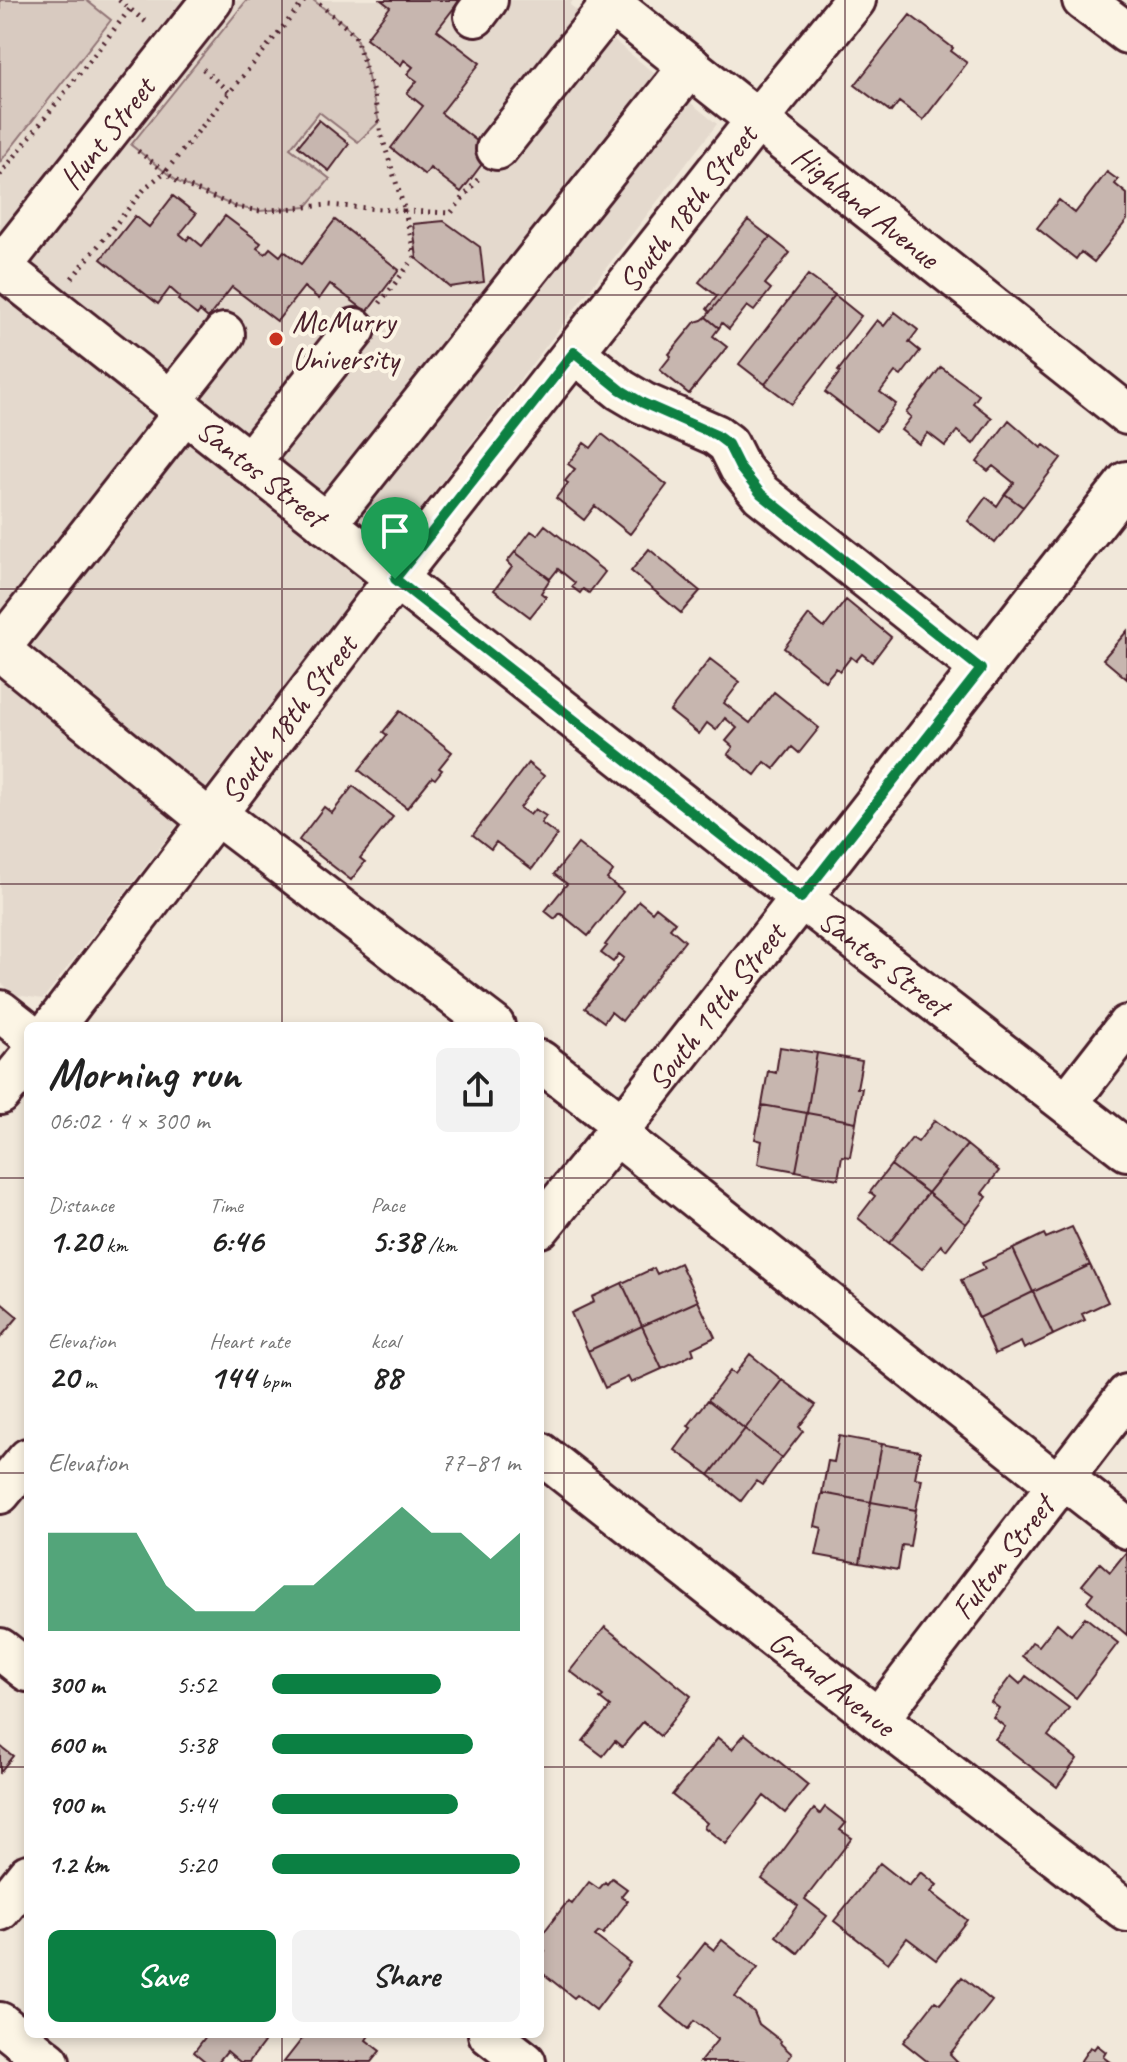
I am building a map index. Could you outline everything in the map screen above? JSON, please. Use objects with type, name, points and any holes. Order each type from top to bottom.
[{"type":"street","name":"Hunt Street","points":[[0,267],[212,0]]},
{"type":"street","name":"South 18th Street","points":[[57,1022],[395,579],[855,0]]},
{"type":"street","points":[[1083,0],[1127,33]]},
{"type":"street","name":"Highland Avenue","points":[[609,2],[1127,414]]},
{"type":"street","points":[[488,164],[609,2]]},
{"type":"street","points":[[326,524],[690,66]]},
{"type":"street","name":"Santos Street","points":[[0,267],[801,898],[1127,1150]]},
{"type":"street","points":[[249,463],[367,316]]},
{"type":"street","points":[[224,334],[178,407],[0,649],[213,818],[489,1022]]},
{"type":"street","points":[[574,352],[621,390],[716,435],[728,444],[740,468],[761,494],[981,669]]},
{"type":"street","name":"South 19th Street","points":[[544,1222],[1127,482]]},
{"type":"street","points":[[0,1011],[24,1030]]},
{"type":"street","points":[[1067,1103],[1127,1026]]},
{"type":"street","points":[[544,1064],[620,1129],[1060,1481],[1127,1528]]},
{"type":"street","points":[[0,1094],[24,1065]]},
{"type":"street","name":"Fulton Street","points":[[878,1719],[1127,1395]]},
{"type":"street","name":"Grand Avenue","points":[[544,1456],[1127,1911]]},
{"type":"street","points":[[0,1493],[24,1464]]},
{"type":"street","points":[[0,1649],[24,1668]]},
{"type":"street","points":[[0,1910],[24,1880]]},
{"type":"street","points":[[0,2023],[49,2062]]},
{"type":"street","points":[[494,2038],[525,2062]]},
{"type":"path","points":[[119,0],[148,24]]},
{"type":"path","points":[[68,283],[146,187],[165,172],[305,0]]},
{"type":"path","points":[[315,0],[355,35],[415,257],[367,316]]},
{"type":"path","points":[[0,175],[130,9]]},
{"type":"path","points":[[196,64],[229,92]]},
{"type":"path","points":[[131,145],[178,182],[236,207],[260,211],[328,205],[451,213],[488,164]]},
{"type":"shaded area","name":"McMurry University","points":[[0,0],[573,0],[570,5],[717,124],[43,999],[16,995],[0,982]]},
{"type":"shaded area","points":[[0,0],[86,0],[111,20],[0,162]]},
{"type":"shaded area","points":[[247,0],[313,0],[355,35],[363,57],[379,122],[358,142],[319,112],[290,148],[330,179],[306,207],[260,211],[236,207],[178,182],[131,145]]},
{"type":"building","points":[[381,0],[460,0],[437,30],[480,63],[441,113],[491,152],[461,192],[430,168],[425,175],[391,148],[423,106],[407,93],[417,81],[407,74],[413,67],[404,60],[401,65],[366,38],[390,7]]},
{"type":"building","points":[[910,15],[953,48],[951,51],[967,63],[923,120],[899,102],[891,112],[855,85]]},
{"type":"building","points":[[319,120],[349,144],[329,171],[298,146]]},
{"type":"building","points":[[1107,172],[1118,180],[1115,184],[1127,194],[1127,220],[1094,262],[1081,252],[1076,259],[1037,228],[1059,200],[1075,213]]},
{"type":"building","points":[[173,196],[196,214],[180,234],[187,240],[190,236],[202,246],[225,216],[261,243],[257,248],[265,254],[270,248],[280,256],[284,251],[301,264],[335,220],[399,270],[367,312],[330,284],[319,299],[304,287],[277,321],[232,287],[208,318],[200,311],[197,315],[178,300],[180,297],[170,288],[158,304],[101,259],[135,216],[149,227]]},
{"type":"building","points":[[748,220],[770,237],[710,312],[707,309],[717,296],[699,282]]},
{"type":"building","points":[[444,221],[480,247],[484,282],[450,287],[417,259],[413,224]]},
{"type":"building","points":[[770,237],[790,253],[765,284],[771,289],[754,311],[747,306],[729,329],[722,323],[719,328],[706,317]]},
{"type":"building","points":[[808,275],[835,295],[765,384],[739,364]]},
{"type":"building","points":[[835,295],[861,316],[792,404],[765,384]]},
{"type":"building","points":[[895,312],[918,330],[909,342],[920,351],[901,376],[895,372],[880,392],[896,404],[876,431],[825,392],[877,320],[884,326]]},
{"type":"building","points":[[706,317],[719,328],[713,336],[727,347],[689,394],[660,370],[695,322]]},
{"type":"building","points":[[941,367],[979,395],[973,403],[992,418],[973,444],[957,431],[945,446],[928,433],[919,444],[901,430],[911,417],[906,413]]},
{"type":"building","points":[[1009,420],[1041,448],[1044,445],[1061,458],[1023,507],[1005,494],[1014,483],[993,466],[988,471],[977,462]]},
{"type":"building","points":[[602,434],[667,485],[630,534],[595,506],[584,520],[556,498],[575,469],[568,464],[584,443],[591,448]]},
{"type":"building","points":[[1005,494],[1023,507],[995,543],[968,521],[986,497],[997,506]]},
{"type":"building","points":[[545,525],[605,572],[589,593],[583,589],[580,593],[572,587],[575,583],[558,569],[550,579],[515,552],[531,531],[537,535]]},
{"type":"building","points":[[649,549],[700,591],[681,613],[631,571]]},
{"type":"building","points":[[515,552],[550,579],[541,593],[546,597],[530,617],[494,590],[512,567],[507,562]]},
{"type":"building","points":[[846,600],[891,637],[872,662],[862,654],[856,661],[851,657],[840,671],[836,668],[825,681],[784,648],[809,615],[824,628]]},
{"type":"building","points":[[1127,631],[1127,679],[1103,659]]},
{"type":"building","points":[[710,659],[740,682],[724,703],[750,723],[774,692],[819,728],[799,753],[792,747],[774,769],[765,762],[755,775],[728,754],[733,747],[726,741],[737,728],[725,718],[716,730],[707,723],[699,734],[670,711]]},
{"type":"building","points":[[400,711],[452,752],[439,768],[442,770],[435,779],[432,777],[407,808],[359,770],[387,735],[383,732]]},
{"type":"building","points":[[528,763],[544,776],[520,808],[530,815],[535,809],[546,816],[541,823],[557,835],[532,869],[496,842],[491,849],[473,835]]},
{"type":"building","points":[[353,786],[393,817],[360,858],[365,862],[351,880],[299,840],[324,807],[332,813]]},
{"type":"building","points":[[578,844],[613,871],[607,879],[623,892],[588,936],[560,913],[555,919],[545,911],[567,884],[554,874]]},
{"type":"building","points":[[639,901],[652,912],[656,907],[675,922],[670,928],[685,941],[622,1021],[611,1012],[604,1022],[585,1008],[624,958],[619,954],[613,962],[601,953]]},
{"type":"building","points":[[780,1047],[817,1053],[807,1113],[762,1105],[768,1071],[776,1073]]},
{"type":"building","points":[[817,1053],[862,1061],[857,1088],[862,1088],[856,1122],[807,1113]]},
{"type":"building","points":[[762,1105],[807,1113],[796,1171],[758,1164],[762,1141],[755,1139]]},
{"type":"building","points":[[807,1113],[856,1122],[850,1157],[842,1156],[838,1179],[796,1171]]},
{"type":"building","points":[[935,1120],[967,1145],[928,1193],[891,1165],[912,1138],[918,1142]]},
{"type":"building","points":[[967,1145],[999,1171],[982,1193],[987,1197],[966,1224],[928,1193]]},
{"type":"building","points":[[891,1165],[928,1193],[889,1243],[858,1218],[875,1196],[870,1192]]},
{"type":"building","points":[[928,1193],[966,1224],[946,1250],[941,1245],[922,1269],[889,1243]]},
{"type":"building","points":[[1072,1227],[1090,1265],[1033,1292],[1013,1249],[1044,1234],[1046,1238]]},
{"type":"building","points":[[1013,1249],[1033,1292],[979,1318],[961,1280],[985,1269],[982,1263]]},
{"type":"building","points":[[680,1263],[698,1301],[642,1326],[622,1283],[654,1268],[657,1274]]},
{"type":"building","points":[[1090,1265],[1108,1302],[1082,1314],[1085,1320],[1053,1335],[1033,1292]]},
{"type":"building","points":[[622,1283],[642,1326],[588,1351],[571,1313],[594,1302],[592,1297]]},
{"type":"building","points":[[1033,1292],[1053,1335],[1024,1349],[1021,1342],[995,1354],[979,1318]]},
{"type":"building","points":[[698,1301],[715,1337],[692,1348],[694,1354],[662,1369],[642,1326]]},
{"type":"building","points":[[0,1302],[18,1317],[0,1338]]},
{"type":"building","points":[[642,1326],[662,1369],[631,1383],[628,1377],[605,1388],[588,1351]]},
{"type":"building","points":[[750,1354],[782,1380],[745,1429],[708,1400],[730,1371],[735,1374]]},
{"type":"building","points":[[782,1380],[816,1405],[799,1427],[803,1431],[782,1458],[745,1429]]},
{"type":"building","points":[[708,1400],[745,1429],[709,1475],[675,1450]]},
{"type":"building","points":[[745,1429],[782,1458],[762,1485],[756,1481],[741,1501],[709,1475]]},
{"type":"building","points":[[839,1436],[882,1444],[871,1502],[822,1493],[828,1461],[834,1462]]},
{"type":"building","points":[[882,1444],[920,1451],[915,1478],[922,1479],[916,1510],[871,1502]]},
{"type":"building","points":[[822,1493],[871,1502],[860,1563],[816,1555],[822,1528],[815,1526]]},
{"type":"building","points":[[871,1502],[916,1510],[910,1546],[902,1545],[898,1570],[860,1563]]},
{"type":"building","points":[[1127,1551],[1127,1635],[1087,1601],[1093,1593],[1082,1585],[1100,1563],[1110,1572]]},
{"type":"building","points":[[1085,1617],[1118,1643],[1076,1698],[1022,1656],[1032,1642],[1039,1646],[1057,1623],[1071,1635]]},
{"type":"building","points":[[605,1627],[691,1696],[660,1736],[643,1722],[622,1747],[615,1741],[603,1756],[583,1741],[610,1707],[600,1699],[603,1696],[570,1671]]},
{"type":"building","points":[[1011,1676],[1020,1684],[1026,1676],[1069,1708],[1048,1736],[1077,1759],[1057,1787],[995,1739],[1005,1727],[993,1717],[999,1708],[991,1702]]},
{"type":"building","points":[[745,1734],[808,1785],[785,1813],[764,1796],[726,1844],[704,1827],[707,1823],[672,1795],[718,1738],[732,1749]]},
{"type":"building","points":[[0,1746],[13,1756],[0,1772]]},
{"type":"building","points":[[825,1807],[846,1823],[840,1830],[852,1838],[805,1899],[827,1916],[798,1953],[776,1936],[798,1906],[762,1879],[814,1809],[820,1814]]},
{"type":"building","points":[[880,1863],[909,1886],[921,1872],[937,1885],[931,1892],[967,1920],[936,1960],[907,1938],[888,1963],[834,1921]]},
{"type":"building","points":[[612,1878],[627,1889],[621,1896],[628,1901],[603,1934],[599,1932],[595,1936],[630,1963],[596,2010],[577,1995],[574,1998],[544,1974],[544,1932],[568,1901],[572,1904],[589,1882],[599,1889],[605,1882],[607,1884]]},
{"type":"building","points":[[722,1940],[758,1968],[735,1997],[754,2012],[759,2024],[792,2054],[786,2062],[700,2062],[718,2039],[694,2021],[688,2029],[661,2007],[682,1980],[678,1977],[705,1943],[714,1950]]},
{"type":"building","points":[[962,1977],[992,2001],[950,2054],[958,2062],[928,2062],[903,2042],[935,2001],[940,2004]]},
{"type":"building","points":[[204,2038],[267,2038],[249,2062],[240,2062],[227,2051],[218,2062],[206,2062],[194,2052]]},
{"type":"building","points":[[303,2038],[367,2038],[380,2051],[371,2062],[284,2062]]},
{"type":"building","points":[[1097,2045],[1106,2052],[1103,2057],[1110,2062],[1080,2062],[1090,2047],[1094,2049]]},
{"type":"place","name":"McMurry University","points":[[276,339]]},
{"type":"route","points":[[574,352],[621,390],[716,435],[728,444],[740,468],[761,494],[981,669],[801,898],[395,579],[574,352]]}]
